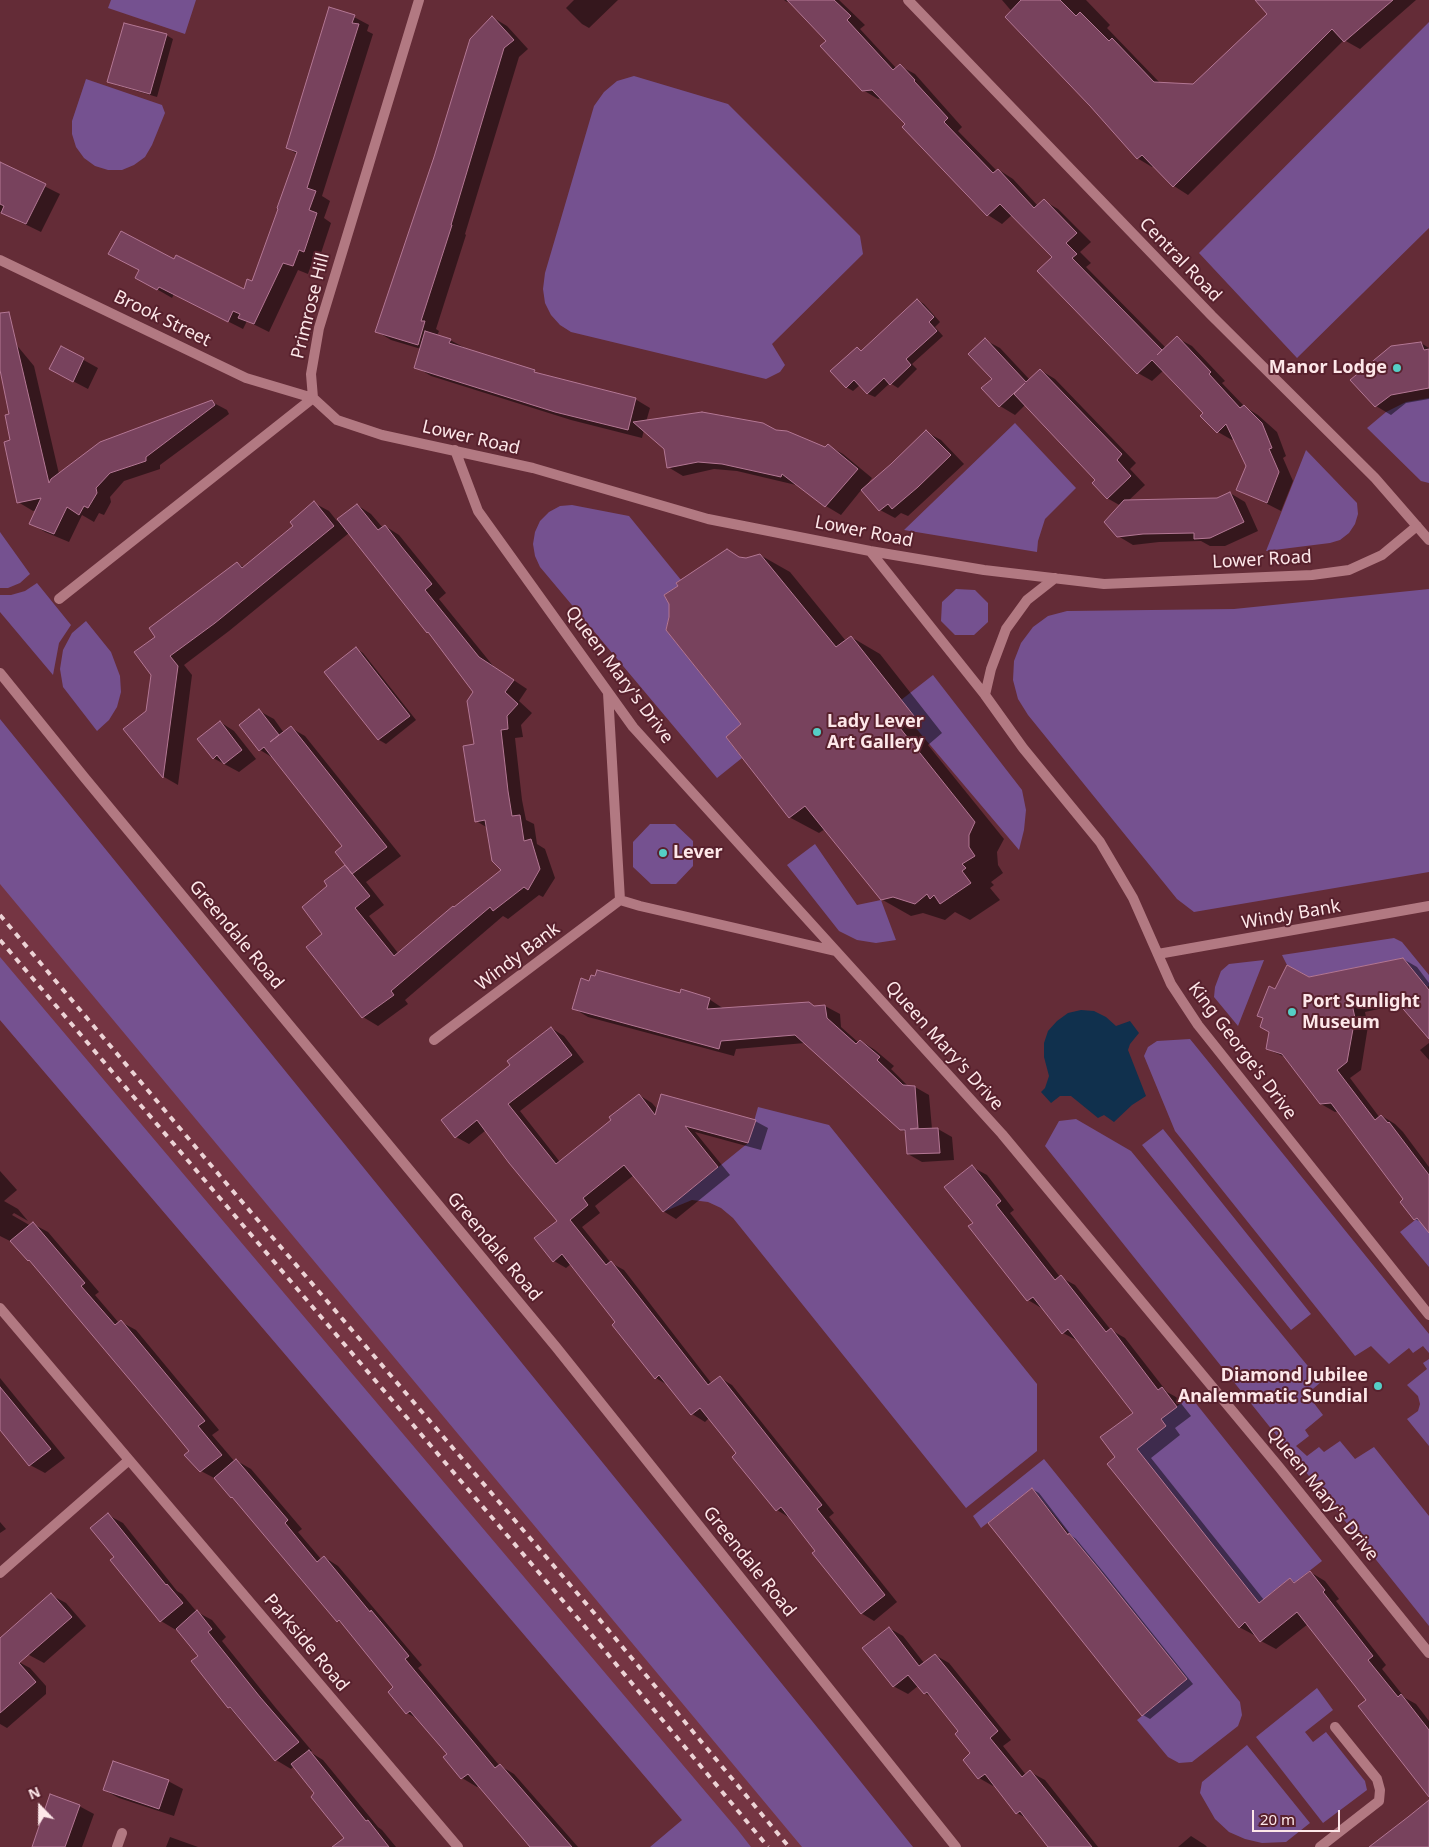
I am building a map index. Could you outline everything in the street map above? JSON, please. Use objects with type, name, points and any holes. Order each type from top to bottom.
[{"type":"street","name":"Primrose Hill","points":[[313,398],[311,374],[318,328],[419,0]]},
{"type":"street","name":"Central Road","points":[[908,0],[1205,310],[1375,478],[1429,540]]},
{"type":"street","name":"Brook Street","points":[[0,260],[246,378],[313,398]]},
{"type":"street","name":"Lower Road","points":[[313,398],[337,420],[382,434],[533,468],[708,518],[870,551],[984,570],[1104,584],[1312,575],[1349,570],[1382,555],[1417,526]]},
{"type":"street","points":[[59,599],[313,398]]},
{"type":"street","name":"Queen Mary's Drive","points":[[455,450],[478,511],[633,727],[1008,1141],[1292,1482],[1429,1653]]},
{"type":"street","name":"King George's Drive","points":[[870,551],[985,695],[1022,748],[1100,842],[1134,898],[1171,984],[1198,1025],[1429,1315]]},
{"type":"street","points":[[985,695],[991,669],[1006,629],[1027,600],[1055,578]]},
{"type":"street","name":"Greendale Road","points":[[0,673],[556,1347],[956,1847]]},
{"type":"street","points":[[608,692],[620,900],[836,951]]},
{"type":"street","name":"Windy Bank","points":[[434,1040],[620,900]]},
{"type":"street","name":"Windy Bank","points":[[1158,954],[1429,906]]},
{"type":"street","name":"Parkside Road","points":[[0,1308],[458,1847]]},
{"type":"street","points":[[0,1573],[129,1460]]},
{"type":"street","points":[[1320,1847],[1380,1801],[1380,1790],[1376,1779],[1335,1727]]},
{"type":"street","points":[[117,1847],[122,1833]]},
{"type":"shaded area","points":[[111,0],[196,0],[185,34],[108,8]]},
{"type":"shaded area","points":[[1429,22],[1429,228],[1297,358],[1199,253]]},
{"type":"shaded area","points":[[634,76],[728,104],[860,236],[863,254],[772,344],[785,365],[780,372],[766,379],[571,332],[560,325],[551,315],[545,303],[543,289],[545,273],[594,106],[604,92],[617,81]]},
{"type":"shaded area","points":[[86,79],[162,105],[165,113],[152,145],[145,157],[134,165],[122,170],[108,170],[95,166],[84,158],[76,147],[72,134],[72,121]]},
{"type":"shaded area","points":[[1429,398],[1429,483],[1421,481],[1367,428],[1386,412],[1406,402]]},
{"type":"shaded area","points":[[1015,423],[1076,488],[1045,519],[1038,541],[1037,552],[904,530]]},
{"type":"shaded area","points":[[1306,450],[1357,503],[1358,514],[1355,524],[1349,533],[1340,540],[1266,551]]},
{"type":"shaded area","points":[[572,505],[629,516],[681,580],[676,583],[678,586],[664,595],[669,604],[666,630],[741,724],[726,737],[742,758],[717,778],[540,567],[535,556],[533,544],[535,532],[540,521],[549,512],[560,506]]},
{"type":"shaded area","points":[[0,532],[30,574],[20,583],[8,588],[0,588]]},
{"type":"shaded area","points":[[37,583],[71,625],[59,643],[53,675],[0,612],[0,595],[11,595],[25,591]]},
{"type":"shaded area","points":[[956,589],[975,590],[988,603],[988,622],[974,635],[955,635],[941,621],[942,602]]},
{"type":"shaded area","points":[[1429,589],[1429,872],[1194,912],[1177,899],[1028,715],[1018,699],[1013,680],[1014,661],[1021,643],[1033,627],[1048,616],[1067,611],[1234,609]]},
{"type":"shaded area","points":[[86,621],[111,652],[120,676],[121,692],[117,707],[109,720],[97,731],[63,687],[60,669],[63,650],[72,633]]},
{"type":"shaded area","points":[[933,675],[1022,790],[1026,810],[1019,850],[909,720],[901,700]]},
{"type":"shaded area","points":[[0,719],[913,1847],[802,1847],[0,884]]},
{"type":"shaded area","points":[[0,725],[903,1847],[705,1847],[0,1020]]},
{"type":"shaded area","points":[[650,824],[675,824],[693,841],[693,866],[676,884],[651,884],[633,867],[633,842]]},
{"type":"shaded area","points":[[815,844],[857,905],[881,900],[896,940],[876,943],[857,940],[839,931],[787,865]]},
{"type":"shaded area","points":[[1394,938],[1402,942],[1429,975],[1429,986],[1427,987],[1403,958],[1309,977],[1287,965],[1282,955]]},
{"type":"shaded area","points":[[0,957],[751,1847],[650,1847],[682,1820],[0,1020]]},
{"type":"shaded area","points":[[1264,960],[1238,1026],[1214,997],[1215,987],[1221,971],[1229,964]]},
{"type":"shaded area","points":[[1190,1039],[1429,1334],[1429,1353],[1423,1346],[1413,1353],[1409,1348],[1389,1364],[1371,1346],[1355,1356],[1175,1131],[1144,1056],[1148,1047],[1157,1041]]},
{"type":"shaded area","points":[[758,1107],[829,1125],[1037,1384],[1037,1451],[966,1508],[733,1218],[721,1208],[708,1202],[692,1200],[663,1212],[748,1143]]},
{"type":"shaded area","points":[[1076,1119],[1131,1151],[1321,1382],[1307,1394],[1323,1415],[1305,1430],[1309,1436],[1296,1446],[1307,1456],[1319,1447],[1324,1452],[1340,1441],[1355,1459],[1374,1447],[1429,1516],[1429,1626],[1045,1146],[1059,1121]]},
{"type":"shaded area","points":[[1163,1129],[1311,1314],[1291,1330],[1142,1145]]},
{"type":"shaded area","points":[[1429,1209],[1429,1267],[1400,1232]]},
{"type":"shaded area","points":[[1429,1359],[1429,1446],[1407,1419],[1418,1411],[1420,1404],[1418,1396],[1407,1385],[1427,1369],[1423,1363]]},
{"type":"shaded area","points":[[1190,1396],[1322,1561],[1294,1583],[1290,1578],[1271,1593],[1263,1608],[1132,1444],[1166,1426],[1161,1419]]},
{"type":"shaded area","points":[[1044,1459],[1240,1702],[1242,1715],[1238,1726],[1192,1762],[1179,1763],[1168,1757],[1137,1720],[1187,1679],[1032,1488],[981,1528],[973,1516]]},
{"type":"shaded area","points":[[1317,1688],[1333,1710],[1305,1732],[1313,1742],[1326,1732],[1365,1781],[1367,1790],[1323,1823],[1256,1737]]},
{"type":"shaded area","points":[[1247,1745],[1310,1823],[1286,1842],[1262,1843],[1245,1839],[1229,1832],[1215,1819],[1200,1793],[1202,1782]]},
{"type":"water","points":[[1081,1010],[1094,1011],[1106,1017],[1116,1026],[1130,1021],[1139,1033],[1130,1044],[1128,1050],[1146,1096],[1132,1105],[1114,1122],[1104,1115],[1098,1118],[1071,1096],[1060,1096],[1051,1103],[1041,1092],[1045,1088],[1049,1076],[1044,1057],[1044,1043],[1048,1031],[1068,1013]]},
{"type":"building","points":[[787,0],[834,0],[851,16],[847,20],[893,70],[900,64],[915,80],[948,118],[944,122],[993,173],[998,169],[1034,208],[1044,199],[1077,233],[1066,243],[1077,254],[1072,258],[1162,350],[1157,355],[1177,336],[1211,372],[1209,374],[1240,408],[1244,405],[1262,423],[1272,448],[1269,449],[1279,472],[1267,503],[1236,490],[1246,466],[1226,424],[1217,433],[1200,416],[1203,413],[1152,360],[1137,374],[1037,271],[1052,257],[1000,204],[987,216],[902,127],[905,124],[872,90],[862,91],[820,46],[826,41]]},
{"type":"building","points":[[1021,0],[1060,0],[1076,16],[1080,12],[1109,41],[1112,38],[1154,82],[1193,84],[1267,14],[1255,0],[1393,0],[1344,42],[1332,29],[1173,187],[1142,155],[1137,159],[1090,106],[1005,17]]},
{"type":"building","points":[[329,7],[355,15],[352,23],[359,24],[307,188],[316,191],[309,210],[317,213],[304,252],[299,250],[293,266],[283,263],[254,324],[238,318],[240,314],[233,311],[228,322],[159,287],[157,290],[135,278],[139,270],[108,254],[121,231],[174,259],[176,255],[244,289],[247,279],[252,281],[297,152],[286,148]]},
{"type":"building","points":[[492,16],[514,40],[504,48],[452,225],[421,321],[425,321],[418,345],[375,332],[434,157],[470,39]]},
{"type":"building","points":[[124,23],[167,34],[150,94],[107,82]]},
{"type":"building","points":[[0,162],[46,184],[26,224],[1,213],[4,206],[0,204]]},
{"type":"building","points":[[917,299],[934,317],[929,322],[937,331],[906,359],[911,365],[890,385],[884,378],[867,394],[854,380],[846,388],[830,371],[857,347],[861,351]]},
{"type":"building","points":[[9,312],[49,483],[51,479],[100,442],[212,400],[215,405],[146,457],[146,461],[110,473],[96,488],[97,493],[88,508],[84,506],[79,515],[67,507],[54,534],[29,524],[41,498],[17,503],[4,442],[10,440],[5,415],[9,414],[0,370],[0,313]]},
{"type":"building","points":[[425,331],[451,339],[449,343],[535,370],[534,372],[636,398],[628,430],[555,412],[414,368]]},
{"type":"building","points":[[985,338],[1026,382],[1040,369],[1122,454],[1117,460],[1131,476],[1107,499],[1092,483],[1095,480],[1014,394],[1025,383],[999,407],[981,388],[992,379],[968,354]]},
{"type":"building","name":"Manor Lodge","points":[[1421,342],[1424,350],[1429,349],[1429,388],[1391,395],[1375,407],[1350,380],[1391,346]]},
{"type":"building","points":[[61,346],[84,358],[73,382],[49,369]]},
{"type":"building","points":[[702,412],[763,423],[776,430],[787,431],[825,447],[828,444],[858,469],[825,507],[782,474],[781,477],[722,464],[698,462],[667,468],[664,449],[633,422]]},
{"type":"building","points":[[926,430],[951,455],[892,509],[888,504],[879,511],[861,490]]},
{"type":"building","points":[[1230,492],[1244,522],[1210,538],[1194,539],[1194,533],[1143,534],[1117,537],[1104,522],[1124,500],[1217,498]]},
{"type":"building","points":[[314,501],[334,526],[215,623],[170,656],[178,666],[163,778],[123,729],[146,711],[151,675],[134,652],[155,637],[149,628],[237,562],[242,568],[293,526],[290,522]]},
{"type":"building","points":[[357,504],[378,530],[385,525],[432,584],[425,590],[479,657],[514,680],[505,692],[518,704],[507,716],[508,729],[501,730],[508,791],[512,816],[520,815],[524,841],[531,839],[540,869],[528,890],[524,887],[493,911],[490,907],[391,991],[394,995],[362,1018],[306,947],[322,934],[302,907],[327,886],[324,881],[345,865],[370,896],[355,908],[394,956],[453,906],[501,870],[492,861],[485,820],[475,822],[463,746],[474,744],[467,701],[473,692],[428,632],[337,519]]},
{"type":"building","name":"Lady Lever Art Gallery","points":[[727,549],[739,557],[746,558],[760,554],[836,647],[851,636],[914,716],[900,728],[975,822],[969,835],[969,847],[975,856],[962,864],[966,868],[962,871],[971,883],[940,904],[934,895],[930,899],[927,894],[915,904],[893,897],[881,900],[805,806],[789,818],[726,737],[741,724],[666,630],[669,604],[664,595],[678,586],[676,583]]},
{"type":"building","points":[[356,647],[410,716],[378,740],[324,672]]},
{"type":"building","points":[[259,709],[279,735],[270,742],[291,726],[387,847],[352,874],[335,852],[342,846],[264,747],[259,751],[239,725]]},
{"type":"building","points":[[220,721],[242,750],[224,764],[217,755],[213,759],[197,739]]},
{"type":"building","points":[[1403,958],[1429,990],[1429,1039],[1392,996],[1352,1004],[1355,1018],[1347,1062],[1337,1070],[1375,1120],[1381,1115],[1389,1122],[1429,1175],[1429,1233],[1417,1218],[1414,1220],[1400,1202],[1403,1199],[1331,1103],[1320,1104],[1282,1054],[1266,1049],[1269,1032],[1260,1027],[1263,1018],[1257,1016],[1269,986],[1275,989],[1287,965],[1309,977]]},
{"type":"building","points":[[597,970],[680,993],[681,989],[710,998],[707,1009],[809,1002],[814,1006],[825,1005],[827,1018],[856,1044],[860,1040],[880,1057],[877,1060],[903,1085],[915,1086],[918,1128],[910,1129],[938,1128],[940,1153],[907,1154],[905,1130],[900,1130],[795,1035],[721,1041],[719,1049],[572,1009],[581,978],[589,981],[591,975],[595,976]]},
{"type":"building","points":[[551,1027],[572,1055],[508,1104],[556,1164],[611,1120],[609,1117],[639,1094],[655,1115],[661,1094],[756,1120],[748,1143],[685,1126],[718,1167],[663,1212],[624,1165],[583,1198],[588,1205],[570,1220],[606,1265],[611,1261],[708,1385],[720,1376],[822,1505],[817,1509],[885,1595],[861,1614],[812,1553],[815,1551],[781,1507],[776,1511],[732,1457],[736,1453],[700,1408],[691,1415],[659,1375],[655,1379],[612,1325],[615,1322],[562,1254],[553,1262],[534,1238],[557,1221],[509,1163],[477,1120],[455,1138],[441,1120],[510,1065],[507,1061]]},
{"type":"building","points":[[972,1165],[1001,1201],[996,1205],[1055,1280],[1061,1275],[1106,1332],[1111,1328],[1158,1390],[1162,1387],[1177,1407],[1161,1419],[1166,1426],[1137,1449],[1259,1603],[1290,1578],[1294,1583],[1310,1571],[1325,1590],[1323,1592],[1373,1656],[1368,1660],[1398,1697],[1401,1694],[1429,1730],[1429,1797],[1358,1706],[1366,1700],[1297,1612],[1260,1642],[1245,1622],[1239,1628],[1107,1464],[1115,1457],[1100,1437],[1133,1413],[1068,1329],[1062,1334],[1033,1297],[1027,1301],[968,1226],[973,1223],[944,1187]]},
{"type":"building","points":[[33,1222],[85,1283],[81,1286],[115,1325],[121,1320],[205,1421],[198,1426],[222,1455],[200,1472],[184,1455],[189,1451],[162,1418],[29,1260],[10,1241]]},
{"type":"building","points":[[0,1387],[51,1449],[29,1466],[0,1430]]},
{"type":"building","points":[[236,1459],[288,1520],[285,1523],[317,1562],[324,1556],[370,1612],[371,1610],[409,1656],[405,1659],[495,1768],[500,1764],[572,1847],[530,1847],[468,1774],[461,1779],[443,1757],[447,1754],[410,1711],[406,1714],[388,1692],[393,1687],[339,1620],[337,1622],[214,1478]]},
{"type":"building","points":[[1032,1488],[1068,1535],[1069,1533],[1187,1679],[1142,1716],[988,1523]]},
{"type":"building","points":[[108,1513],[166,1585],[183,1603],[160,1622],[110,1560],[114,1557],[90,1528]]},
{"type":"building","points":[[51,1593],[72,1617],[19,1663],[36,1682],[0,1713],[0,1638]]},
{"type":"building","points":[[197,1610],[212,1629],[208,1632],[299,1742],[275,1761],[230,1707],[228,1708],[191,1661],[198,1656],[176,1629]]},
{"type":"building","points":[[889,1627],[919,1666],[935,1654],[998,1731],[990,1738],[1022,1777],[1030,1770],[1092,1847],[1048,1847],[1020,1811],[1016,1814],[985,1774],[978,1779],[963,1760],[970,1753],[955,1734],[958,1731],[927,1692],[924,1694],[908,1675],[893,1687],[862,1648]]},
{"type":"building","points":[[309,1750],[389,1847],[332,1847],[344,1838],[311,1797],[314,1793],[291,1764]]},
{"type":"building","points":[[113,1761],[169,1780],[159,1809],[103,1790]]},
{"type":"building","points":[[50,1794],[80,1805],[65,1847],[32,1847]]},
{"type":"building","points":[[1429,1800],[1429,1847],[1369,1847],[1408,1817]]},
{"type":"railway","points":[[0,915],[226,1183],[595,1614],[789,1847]]},
{"type":"railway","points":[[0,940],[581,1622],[768,1847]]},
{"type":"place","name":"Manor Lodge","points":[[1397,368]]},
{"type":"place","name":"Lady Lever Art Gallery","points":[[817,732]]},
{"type":"place","name":"Lever","points":[[663,853]]},
{"type":"place","name":"Port Sunlight Museum","points":[[1292,1012]]},
{"type":"place","name":"Diamond Jubilee Analemmatic Sundial","points":[[1378,1386]]}]
